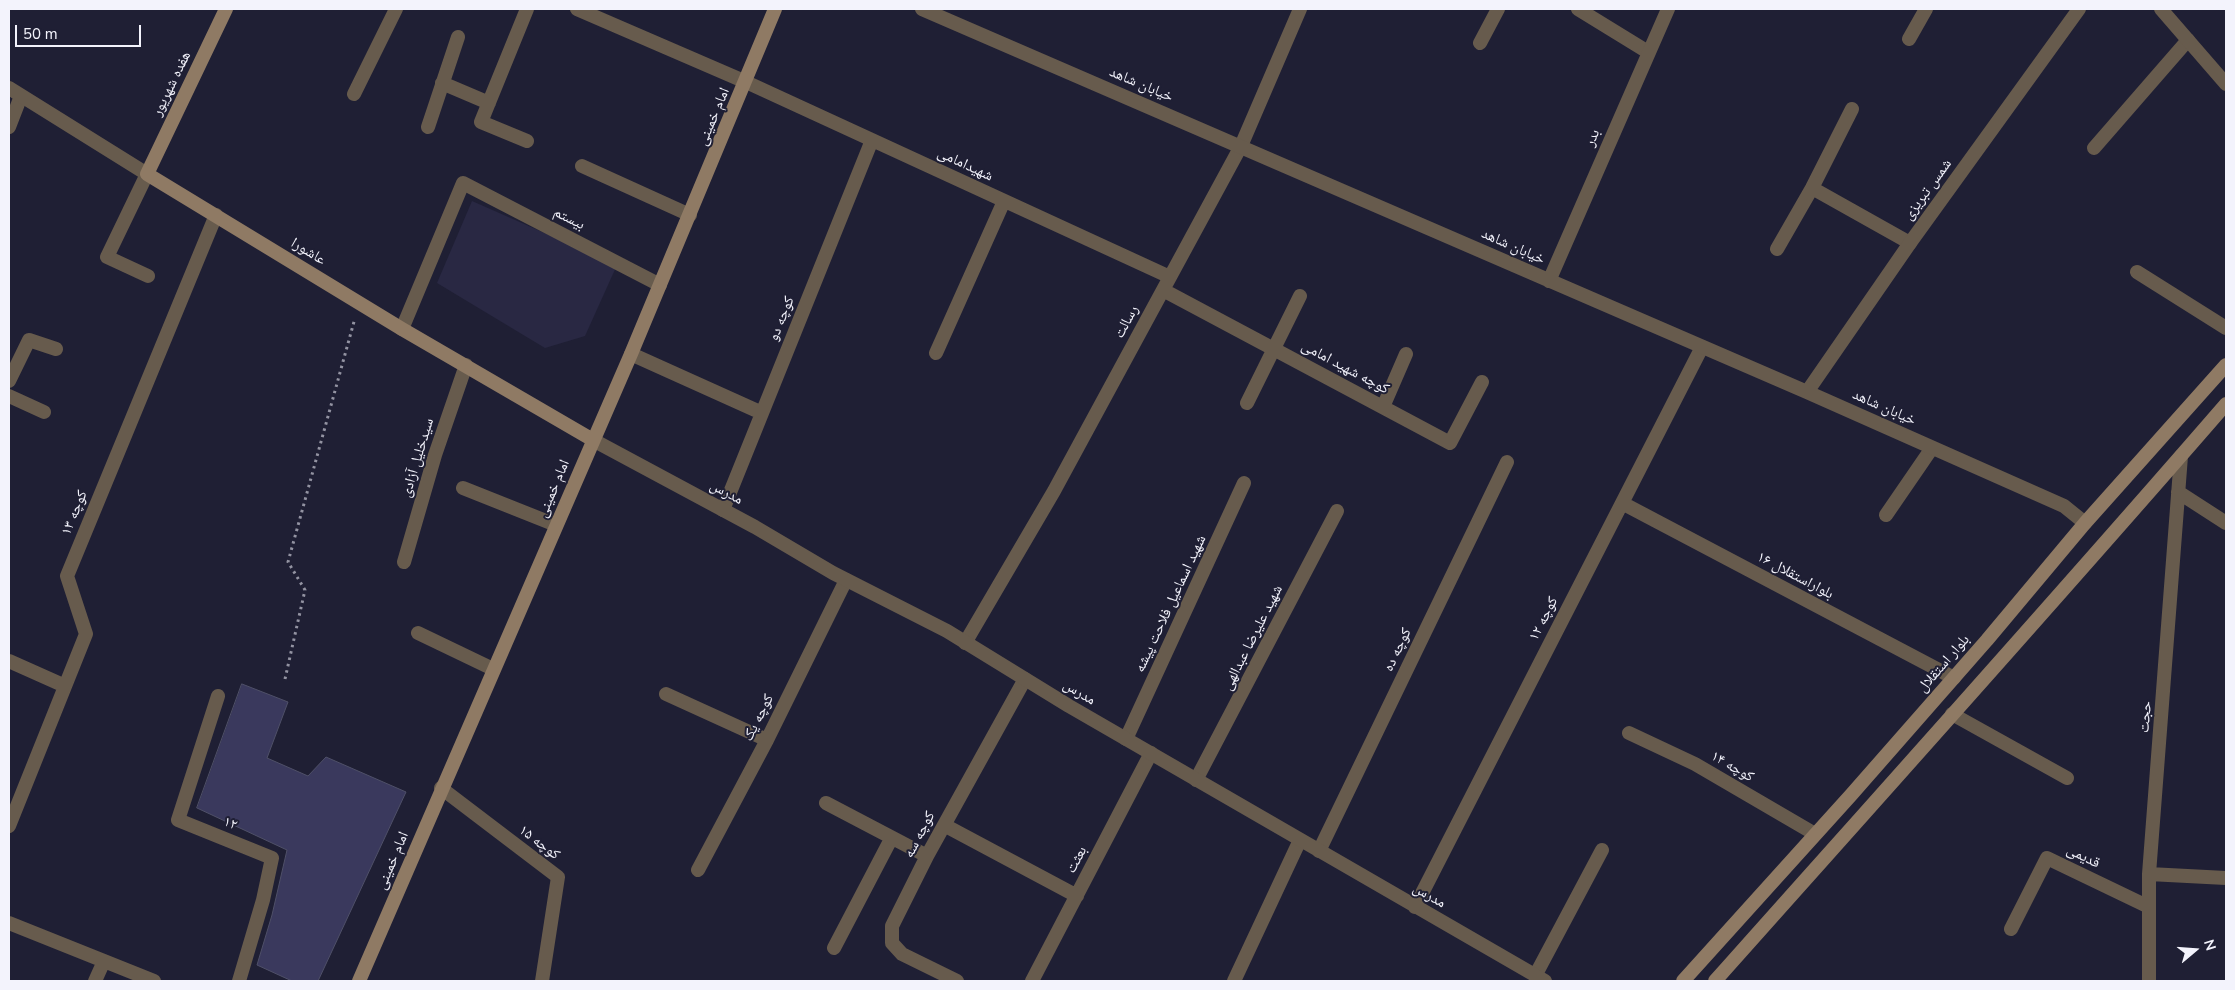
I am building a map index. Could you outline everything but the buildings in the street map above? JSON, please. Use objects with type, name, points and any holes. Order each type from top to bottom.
[{"type":"main road","name":"هفده شهریور","points":[[147,174],[226,9]]},
{"type":"main road","name":"امام خمینی","points":[[359,981],[441,788],[631,354],[775,9]]},
{"type":"main road","name":"عاشورا","points":[[147,174],[402,329],[592,440]]},
{"type":"main road","name":"بلوار استقلال","points":[[1683,981],[1954,678],[2085,523],[2226,365]]},
{"type":"main road","points":[[1715,981],[2109,540],[2226,404]]},
{"type":"street","points":[[354,94],[396,9]]},
{"type":"street","points":[[527,141],[481,122],[528,9]]},
{"type":"street","name":"شهیدامامی","points":[[577,9],[746,82],[1170,277]]},
{"type":"street","name":"خیابان شاهد","points":[[922,9],[1807,392],[2064,506],[2085,523]]},
{"type":"street","name":"رسالت","points":[[965,642],[1054,491],[1241,146],[1300,9]]},
{"type":"street","points":[[1480,43],[1498,9]]},
{"type":"street","points":[[1578,9],[1648,52]]},
{"type":"street","name":"بدر","points":[[1549,281],[1668,9]]},
{"type":"street","points":[[1909,38],[1926,9]]},
{"type":"street","name":"شمس تبریزی","points":[[1807,392],[1910,243],[2079,9]]},
{"type":"street","points":[[2161,9],[2226,84]]},
{"type":"street","points":[[428,127],[458,37]]},
{"type":"street","points":[[2094,148],[2188,40]]},
{"type":"street","points":[[442,83],[489,103]]},
{"type":"street","name":"عاشورا","points":[[9,88],[147,174]]},
{"type":"street","points":[[9,127],[22,96]]},
{"type":"street","points":[[1777,249],[1812,188],[1852,109]]},
{"type":"street","name":"کوچه دو","points":[[723,510],[872,140]]},
{"type":"street","points":[[582,166],[690,215]]},
{"type":"street","points":[[147,174],[107,257],[148,276]]},
{"type":"street","name":"بیستم","points":[[402,329],[463,183],[660,285]]},
{"type":"street","points":[[1812,188],[1910,243]]},
{"type":"street","points":[[936,353],[1004,201]]},
{"type":"street","name":"کوچه ۱۳","points":[[9,826],[86,634],[67,576],[216,215]]},
{"type":"street","points":[[2137,272],[2226,328]]},
{"type":"street","name":"کوچه شهید امامی","points":[[1163,290],[1450,443],[1482,382]]},
{"type":"street","points":[[1247,403],[1300,296]]},
{"type":"street","points":[[9,381],[13,365],[28,340],[56,349]]},
{"type":"street","name":"کوچه ۱۲","points":[[1415,907],[1702,346]]},
{"type":"street","points":[[631,354],[762,413]]},
{"type":"street","points":[[1383,407],[1406,354]]},
{"type":"street","name":"سیدخلیل آزادی","points":[[404,562],[435,455],[466,365]]},
{"type":"street","points":[[9,396],[44,412]]},
{"type":"street","name":"مدرس","points":[[592,440],[723,510],[846,580],[965,642],[1151,754],[1540,978]]},
{"type":"street","points":[[1886,515],[1932,448]]},
{"type":"street","name":"حجت","points":[[2149,981],[2149,874],[2181,456]]},
{"type":"street","name":"کوچه ده","points":[[1319,851],[1507,462]]},
{"type":"street","name":"شهید اسماعیل فلاحت پیشه","points":[[1126,738],[1244,483]]},
{"type":"street","points":[[463,488],[556,525]]},
{"type":"street","points":[[2178,492],[2226,523]]},
{"type":"street","name":"بلواراستقلال ۱۶","points":[[1622,503],[1954,678]]},
{"type":"street","name":"شهید علیرضا عبدالهی","points":[[1196,780],[1337,511]]},
{"type":"street","name":"کوچه یک","points":[[698,870],[767,740],[846,580]]},
{"type":"street","points":[[418,633],[493,669]]},
{"type":"street","points":[[9,661],[65,686]]},
{"type":"street","name":"کوچه سه","points":[[957,981],[902,954],[892,943],[892,926],[927,856],[1025,679]]},
{"type":"street","points":[[666,694],[767,740]]},
{"type":"street","name":"۱۲","points":[[218,696],[178,820],[272,858],[263,900],[239,981]]},
{"type":"street","points":[[1952,714],[2067,778]]},
{"type":"street","name":"کوچه ۱۴","points":[[1629,733],[1695,764],[1816,834]]},
{"type":"street","name":"بعثت","points":[[1032,981],[1151,754]]},
{"type":"street","name":"کوچه ۱۵","points":[[441,788],[558,877],[542,981]]},
{"type":"street","points":[[826,803],[891,839],[927,856]]},
{"type":"street","points":[[944,825],[1077,896]]},
{"type":"street","points":[[834,948],[891,839]]},
{"type":"street","points":[[1234,981],[1300,840]]},
{"type":"street","points":[[1540,978],[1602,850]]},
{"type":"street","name":"قدیمی","points":[[2012,929],[2047,858],[2149,906]]},
{"type":"street","points":[[2149,874],[2226,878]]},
{"type":"street","points":[[9,923],[154,981]]},
{"type":"street","points":[[95,981],[104,961]]},
{"type":"path","points":[[285,679],[305,590],[288,562],[360,303]]},
{"type":"shaded area","points":[[472,201],[617,265],[585,336],[545,348],[437,283]]}]
